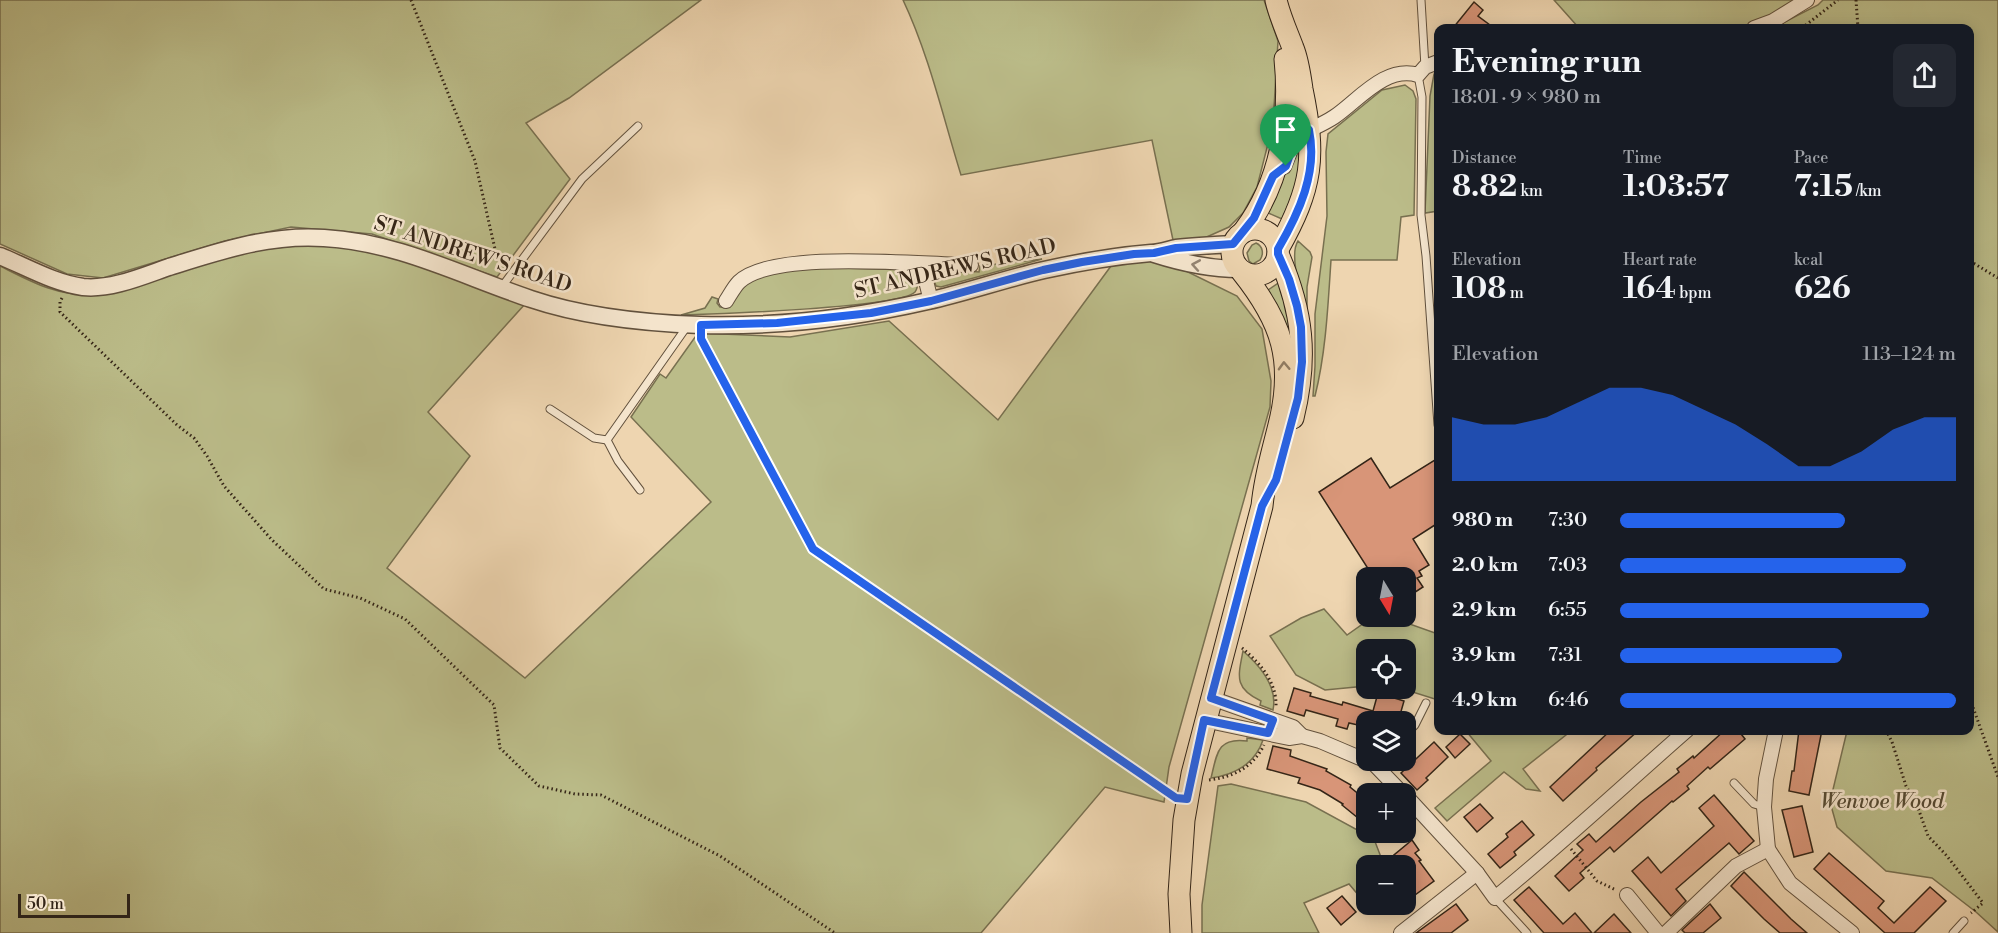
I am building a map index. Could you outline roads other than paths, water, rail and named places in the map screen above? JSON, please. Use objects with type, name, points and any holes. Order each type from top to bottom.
[{"type":"main road","points":[[1241,271],[1250,275],[1260,275],[1274,267],[1278,251],[1299,209],[1310,164],[1311,140],[1294,50],[1283,26],[1276,0]]},
{"type":"main road","points":[[1181,933],[1179,894],[1187,799],[1204,720],[1262,506],[1265,477],[1284,395],[1283,345],[1277,326],[1258,292],[1232,259],[1239,238],[1259,208],[1280,154],[1286,119],[1287,76],[1283,26]]},
{"type":"main road","points":[[1239,238],[1251,229],[1264,230],[1276,241],[1297,306],[1301,327],[1302,362],[1298,398],[1276,480],[1262,506]]},
{"type":"street","points":[[1765,24],[1807,0]]},
{"type":"street","points":[[1273,176],[1286,166],[1296,137],[1332,118],[1384,78],[1427,68]]},
{"type":"street","name":"ST ANDREW'S ROAD","points":[[0,256],[61,282],[86,288],[120,283],[240,245],[287,237],[325,237],[367,243],[427,259],[505,283],[535,300],[597,314],[695,325],[777,323],[871,313],[931,301],[1043,270],[1109,257],[1154,253],[1239,238]]},
{"type":"street","name":"ST ANDREW'S ROAD","points":[[1154,253],[1188,263],[1241,271]]},
{"type":"street","points":[[726,301],[740,281],[761,270],[797,263],[857,260],[971,266]]},
{"type":"street","points":[[922,265],[931,301]]},
{"type":"street","points":[[1211,698],[1271,726]]},
{"type":"street","points":[[1204,720],[1293,726],[1302,736],[1356,754]]},
{"type":"street","points":[[1416,808],[1477,873],[1495,898],[1564,841],[1681,735]]},
{"type":"street","points":[[1775,735],[1766,779],[1764,807],[1768,849],[1790,883],[1852,933]]},
{"type":"street","points":[[1384,771],[1394,783]]},
{"type":"street","points":[[1666,933],[1736,866],[1768,849]]},
{"type":"street","points":[[1401,933],[1477,873]]},
{"type":"street","points":[[1627,895],[1658,933]]},
{"type":"lane","points":[[1421,0],[1427,68],[1422,97],[1421,215],[1434,369]]},
{"type":"lane","points":[[505,283],[582,179],[638,126]]},
{"type":"lane","points":[[607,440],[695,325]]},
{"type":"lane","points":[[550,409],[594,438],[607,440]]},
{"type":"lane","points":[[607,440],[618,461],[640,490]]},
{"type":"lane","points":[[1416,723],[1426,703]]},
{"type":"lane","points":[[1734,783],[1754,804],[1764,807]]},
{"type":"lane","points":[[1495,898],[1527,933]]},
{"type":"lane","points":[[1953,933],[1964,921]]},
{"type":"park label","name":"Wenvoe Wood","points":[[1882,801]]}]
